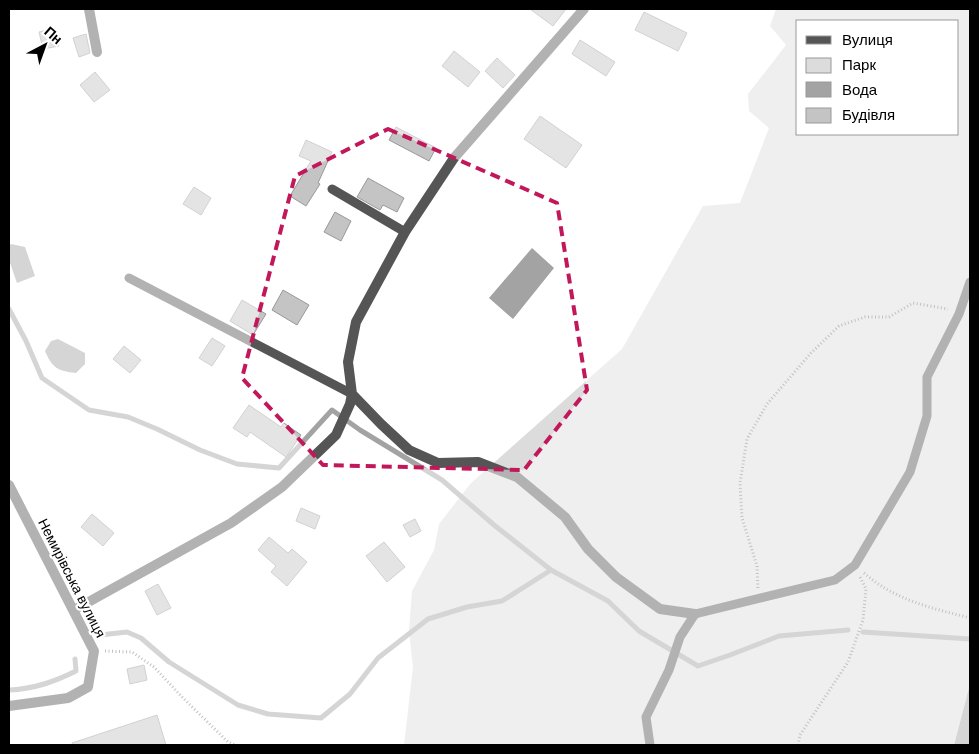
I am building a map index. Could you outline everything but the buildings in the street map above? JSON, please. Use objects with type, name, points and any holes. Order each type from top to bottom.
[{"type":"street","points":[[89,9],[97,52]]},
{"type":"street","points":[[74,610],[231,523],[282,487],[336,435],[351,399],[348,362],[356,322],[405,232],[454,158],[584,9]]},
{"type":"street","points":[[351,399],[409,450],[438,464],[478,462],[517,477],[565,517],[588,549],[616,577],[660,609],[695,614]]},
{"type":"street","name":"Немирівська вулиця","points":[[9,485],[94,651],[88,687],[68,698],[9,706]]},
{"type":"lane","points":[[332,189],[405,232]]},
{"type":"lane","points":[[129,278],[351,399]]},
{"type":"lane","points":[[650,745],[646,716],[668,670],[680,637],[695,614],[835,580],[855,565],[910,472],[927,416],[927,377],[959,314],[970,282]]},
{"type":"path","points":[[758,599],[757,566],[742,518],[740,483],[747,439],[767,404],[811,353],[838,326],[865,317],[889,317],[913,303],[944,308],[959,314]]},
{"type":"path","points":[[855,565],[873,581],[893,594],[917,604],[970,618]]},
{"type":"path","points":[[798,745],[800,735],[848,662],[863,620],[866,589],[855,565]]},
{"type":"path","points":[[94,651],[132,652],[154,666],[183,698],[228,742],[235,745]]},
{"type":"highlighted area","points":[[388,129],[557,203],[587,390],[524,470],[323,465],[242,378],[295,176]]},
{"type":"green space","points":[[776,9],[970,9],[970,684],[954,745],[404,745],[413,667],[409,631],[412,591],[434,550],[439,524],[471,483],[622,349],[703,206],[740,203],[769,128],[749,111],[748,94],[786,45],[770,26]]},
{"type":"water","points":[[11,244],[25,247],[35,276],[17,283],[9,260],[9,246]]},
{"type":"water","points":[[532,248],[554,268],[513,319],[489,298]]},
{"type":"water","points":[[58,339],[85,353],[85,364],[76,373],[56,368],[48,357],[45,351],[51,341]]},
{"type":"water","points":[[970,684],[970,745],[954,745]]},
{"type":"waterway","points":[[9,309],[26,341],[42,378],[89,410],[128,417],[200,450],[237,464],[279,468],[332,410],[360,430],[442,480],[494,525],[551,570],[608,601],[639,631],[698,666],[779,636],[848,630]]},
{"type":"waterway","points":[[100,635],[127,632],[141,638],[169,662],[238,705],[268,714],[321,718],[350,694],[378,658],[428,619],[467,607],[502,601],[551,570]]},
{"type":"waterway","points":[[863,632],[970,639]]},
{"type":"waterway","points":[[9,690],[52,682],[68,675],[76,671],[75,659]]}]
